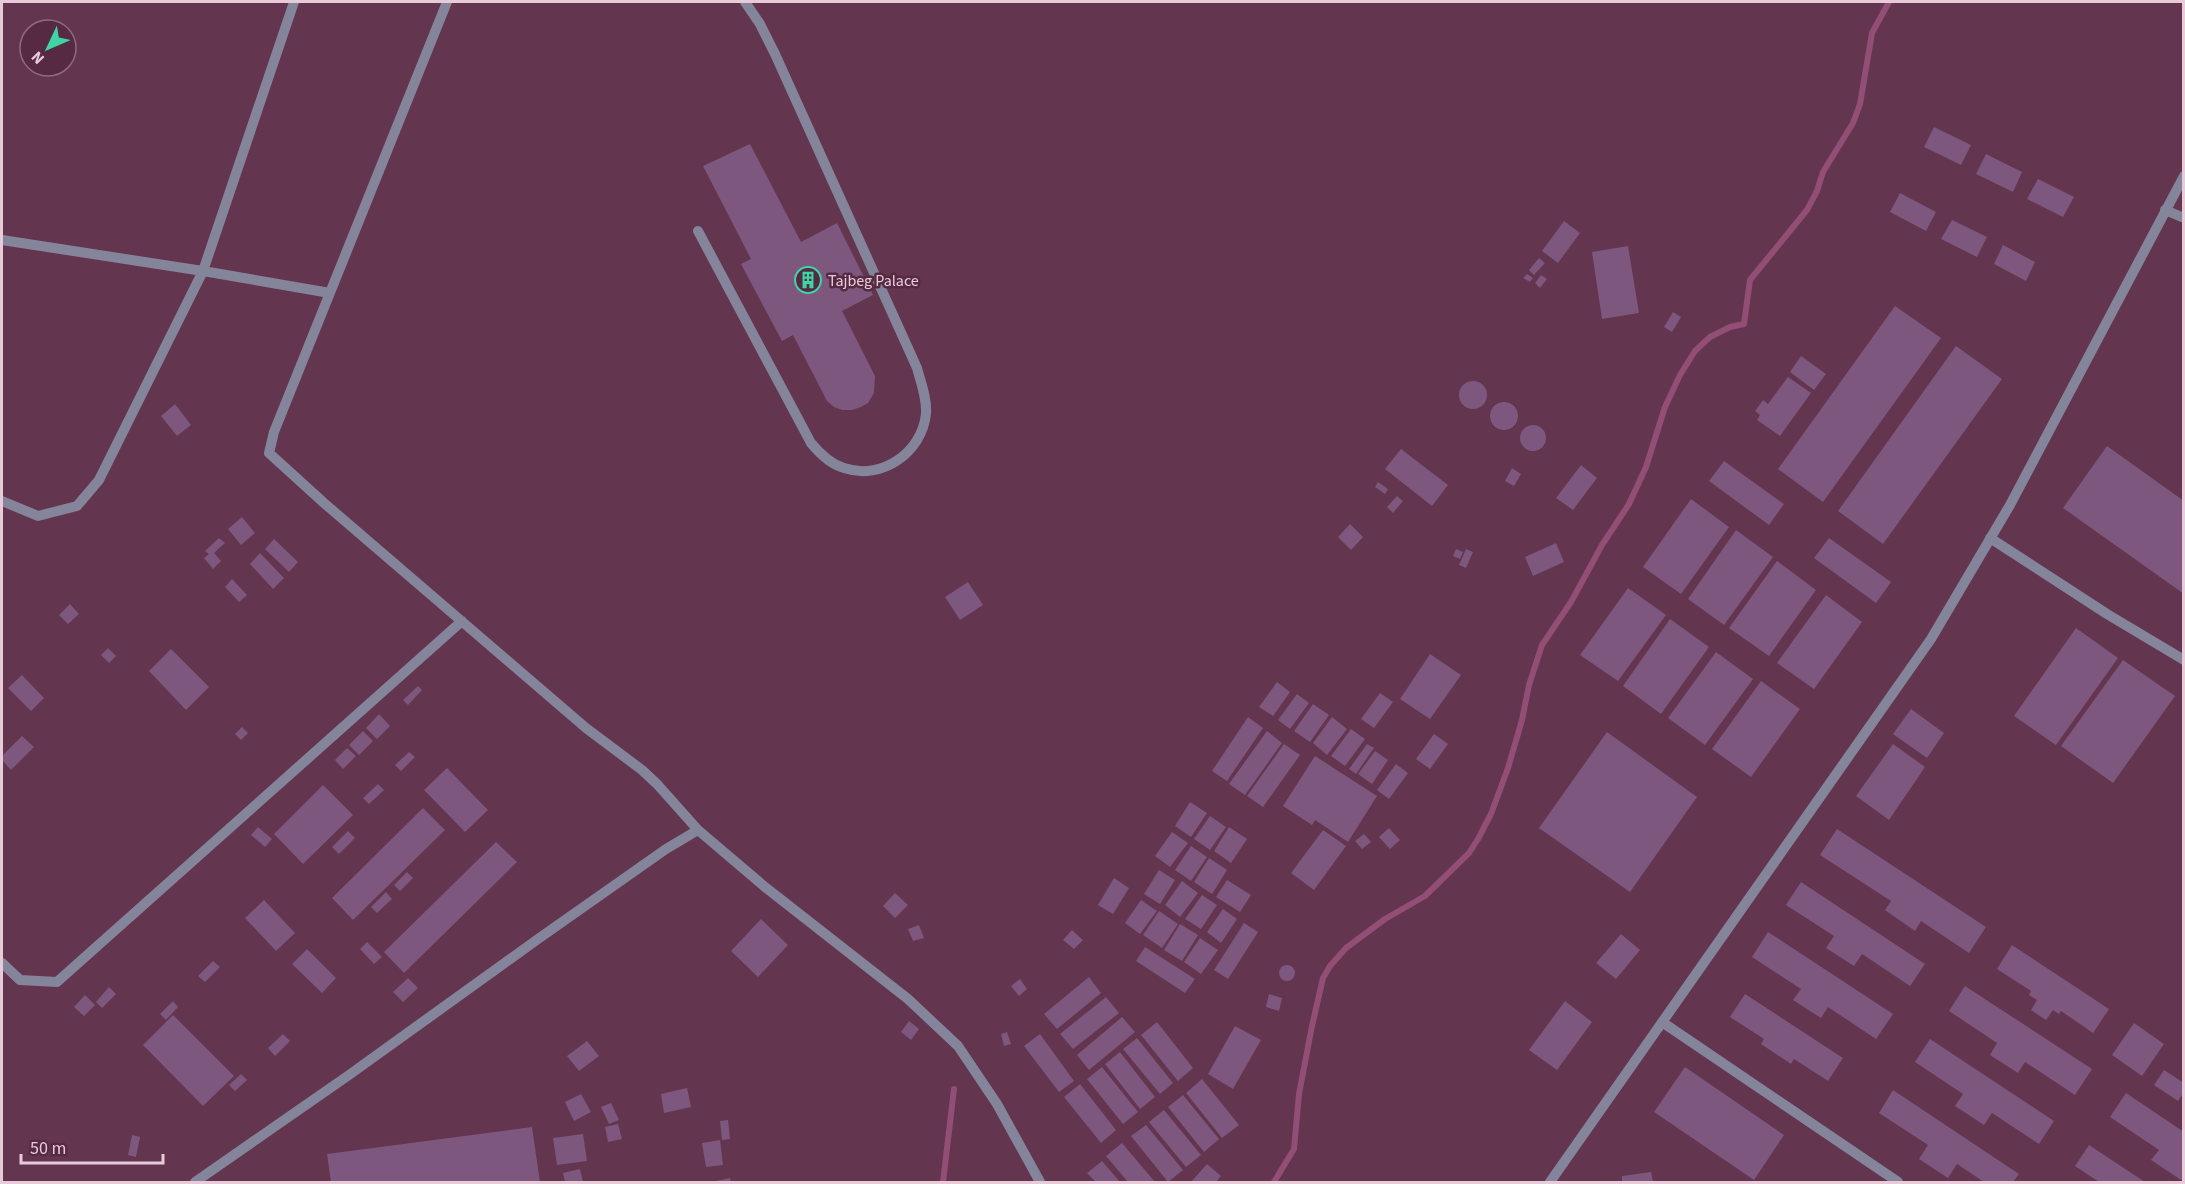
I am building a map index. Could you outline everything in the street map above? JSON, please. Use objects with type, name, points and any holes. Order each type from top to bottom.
[{"type":"street","points":[[2,501],[38,516],[77,506],[99,480],[203,271],[294,2]]},
{"type":"street","points":[[447,2],[274,432],[269,453],[586,728],[642,770],[698,830],[765,887],[908,999],[958,1046],[997,1104],[1040,1182]]},
{"type":"street","points":[[698,231],[811,443],[820,454],[844,468],[858,471],[886,467],[909,451],[918,440],[926,413],[926,399],[917,368],[775,54],[760,24],[745,2]]},
{"type":"street","points":[[1550,1182],[1931,639],[2010,505],[2184,176]]},
{"type":"street","points":[[2165,210],[2184,218]]},
{"type":"street","points":[[2,240],[330,292]]},
{"type":"street","points":[[1990,538],[2107,614],[2184,660]]},
{"type":"street","points":[[2,963],[20,980],[57,982],[462,621]]},
{"type":"street","points":[[195,1182],[666,849],[698,830]]},
{"type":"street","points":[[1662,1022],[1898,1182]]},
{"type":"building","points":[[1934,127],[1971,145],[1961,165],[1924,147]]},
{"type":"building","name":"Tajbeg Palace","points":[[750,144],[801,242],[837,223],[873,295],[842,311],[875,376],[874,393],[868,403],[861,407],[842,410],[827,401],[793,335],[782,341],[741,264],[751,259],[703,166]]},
{"type":"building","points":[[1986,154],[2022,172],[2013,192],[1976,174]]},
{"type":"building","points":[[2038,179],[2074,197],[2063,217],[2027,199]]},
{"type":"building","points":[[1900,193],[1936,212],[1926,231],[1890,212]]},
{"type":"building","points":[[1952,220],[1987,237],[1977,257],[1941,239]]},
{"type":"building","points":[[1564,221],[1580,233],[1558,263],[1542,251]]},
{"type":"building","points":[[2003,245],[2035,262],[2026,281],[1994,264]]},
{"type":"building","points":[[1628,246],[1639,313],[1602,319],[1592,252]]},
{"type":"building","points":[[1539,258],[1545,263],[1534,275],[1529,270]]},
{"type":"building","points":[[1527,274],[1533,278],[1530,282],[1523,278]]},
{"type":"building","points":[[1541,275],[1547,279],[1540,288],[1535,283]]},
{"type":"building","points":[[1895,306],[1941,338],[1823,502],[1778,469]]},
{"type":"building","points":[[1673,312],[1681,317],[1672,332],[1664,327]]},
{"type":"building","points":[[1956,346],[2002,379],[1883,544],[1838,511]]},
{"type":"building","points":[[1801,356],[1826,374],[1814,390],[1790,372]]},
{"type":"building","points":[[1788,377],[1811,393],[1780,436],[1757,420],[1760,415],[1755,411],[1763,400],[1768,404]]},
{"type":"building","points":[[1473,381],[1483,385],[1487,395],[1483,405],[1473,409],[1463,405],[1459,395],[1463,385]]},
{"type":"building","points":[[1504,402],[1514,406],[1518,416],[1514,426],[1504,430],[1494,426],[1490,416],[1494,406]]},
{"type":"building","points":[[175,404],[191,425],[177,436],[161,416]]},
{"type":"building","points":[[1533,425],[1543,428],[1546,438],[1543,448],[1533,451],[1523,448],[1520,438],[1523,428]]},
{"type":"building","points":[[2107,446],[2184,501],[2184,594],[2063,508]]},
{"type":"building","points":[[1401,449],[1448,485],[1432,506],[1385,469]]},
{"type":"building","points":[[1724,461],[1784,504],[1769,525],[1709,481]]},
{"type":"building","points":[[1581,465],[1597,478],[1573,510],[1556,498]]},
{"type":"building","points":[[1512,468],[1521,474],[1514,486],[1505,481]]},
{"type":"building","points":[[1378,482],[1388,489],[1385,494],[1375,487]]},
{"type":"building","points":[[1397,496],[1403,501],[1393,513],[1387,507]]},
{"type":"building","points":[[1691,499],[1729,527],[1681,594],[1643,567]]},
{"type":"building","points":[[242,517],[255,533],[241,545],[228,529]]},
{"type":"building","points":[[1350,524],[1363,537],[1351,550],[1338,537]]},
{"type":"building","points":[[1736,530],[1773,557],[1724,625],[1688,599]]},
{"type":"building","points":[[219,538],[225,543],[214,553],[221,561],[213,569],[204,558],[209,554],[205,551]]},
{"type":"building","points":[[1829,538],[1891,582],[1876,603],[1814,558]]},
{"type":"building","points":[[274,539],[298,562],[289,572],[265,549]]},
{"type":"building","points":[[1556,543],[1564,562],[1533,576],[1525,557]]},
{"type":"building","points":[[1456,549],[1463,552],[1460,559],[1453,556]]},
{"type":"building","points":[[1466,549],[1473,552],[1466,568],[1459,565]]},
{"type":"building","points":[[260,553],[284,578],[273,589],[250,564]]},
{"type":"building","points":[[1777,561],[1816,590],[1769,656],[1729,628]]},
{"type":"building","points":[[232,579],[247,595],[239,602],[225,587]]},
{"type":"building","points":[[968,582],[983,605],[960,620],[945,597]]},
{"type":"building","points":[[1628,588],[1666,615],[1618,681],[1580,655]]},
{"type":"building","points":[[1826,595],[1862,622],[1814,689],[1777,663]]},
{"type":"building","points":[[70,604],[79,614],[68,624],[59,615]]},
{"type":"building","points":[[1670,619],[1709,647],[1661,714],[1623,686]]},
{"type":"building","points":[[2076,628],[2118,658],[2056,745],[2014,716]]},
{"type":"building","points":[[108,648],[116,656],[109,663],[101,655]]},
{"type":"building","points":[[171,649],[209,687],[186,710],[149,671]]},
{"type":"building","points":[[1716,652],[1753,679],[1705,745],[1668,718]]},
{"type":"building","points":[[1430,654],[1461,675],[1430,719],[1400,699]]},
{"type":"building","points":[[2123,660],[2175,696],[2113,783],[2061,746]]},
{"type":"building","points":[[22,675],[44,698],[31,711],[8,688]]},
{"type":"building","points":[[1761,681],[1800,709],[1751,777],[1712,749]]},
{"type":"building","points":[[1277,682],[1290,692],[1273,716],[1259,707]]},
{"type":"building","points":[[418,686],[422,690],[408,705],[403,700]]},
{"type":"building","points":[[1380,693],[1393,702],[1374,728],[1361,719]]},
{"type":"building","points":[[1297,694],[1309,703],[1290,729],[1278,720]]},
{"type":"building","points":[[1313,704],[1329,715],[1310,742],[1294,731]]},
{"type":"building","points":[[1911,709],[1944,733],[1927,758],[1893,734]]},
{"type":"building","points":[[379,714],[390,726],[377,739],[366,728]]},
{"type":"building","points":[[1248,717],[1263,728],[1227,781],[1212,771]]},
{"type":"building","points":[[1332,717],[1347,729],[1327,755],[1313,743]]},
{"type":"building","points":[[242,727],[248,733],[241,740],[235,734]]},
{"type":"building","points":[[1351,729],[1365,739],[1345,766],[1331,756]]},
{"type":"building","points":[[363,731],[373,741],[359,755],[349,745]]},
{"type":"building","points":[[1267,731],[1282,743],[1245,795],[1229,784]]},
{"type":"building","points":[[1607,732],[1697,797],[1630,892],[1539,828]]},
{"type":"building","points":[[1434,734],[1448,744],[1430,769],[1416,759]]},
{"type":"building","points":[[22,736],[34,747],[11,770],[2,760],[2,756]]},
{"type":"building","points":[[1284,744],[1300,755],[1263,807],[1247,796]]},
{"type":"building","points":[[1367,744],[1374,748],[1356,774],[1349,769]]},
{"type":"building","points":[[1893,744],[1925,767],[1889,820],[1856,796]]},
{"type":"building","points":[[347,748],[356,756],[343,769],[335,760]]},
{"type":"building","points":[[1375,751],[1388,760],[1372,784],[1358,774]]},
{"type":"building","points":[[409,752],[415,757],[401,771],[395,765]]},
{"type":"building","points":[[1315,756],[1377,796],[1348,842],[1315,820],[1312,825],[1283,806]]},
{"type":"building","points":[[1396,764],[1408,773],[1389,799],[1377,790]]},
{"type":"building","points":[[447,768],[488,810],[465,832],[424,790]]},
{"type":"building","points":[[378,784],[384,790],[369,804],[363,798]]},
{"type":"building","points":[[323,785],[353,815],[303,864],[274,834]]},
{"type":"building","points":[[1190,802],[1207,813],[1191,837],[1175,826]]},
{"type":"building","points":[[423,808],[445,830],[353,920],[332,898]]},
{"type":"building","points":[[1210,816],[1226,827],[1210,850],[1194,839]]},
{"type":"building","points":[[258,827],[272,839],[265,847],[251,835]]},
{"type":"building","points":[[1229,827],[1247,839],[1231,863],[1214,851]]},
{"type":"building","points":[[1389,828],[1400,840],[1390,849],[1379,837]]},
{"type":"building","points":[[1837,829],[1986,927],[1969,953],[1921,921],[1915,931],[1885,910],[1891,901],[1820,855]]},
{"type":"building","points":[[1323,830],[1346,846],[1314,890],[1291,873]]},
{"type":"building","points":[[348,831],[355,838],[339,854],[332,847]]},
{"type":"building","points":[[1172,832],[1188,843],[1170,867],[1155,856]]},
{"type":"building","points":[[1364,834],[1371,842],[1362,849],[1355,841]]},
{"type":"building","points":[[496,842],[517,862],[404,973],[384,952]]},
{"type":"building","points":[[1191,846],[1207,857],[1191,881],[1175,870]]},
{"type":"building","points":[[1209,858],[1227,870],[1212,894],[1194,882]]},
{"type":"building","points":[[1159,870],[1175,880],[1160,904],[1144,894]]},
{"type":"building","points":[[407,872],[413,878],[400,891],[394,885]]},
{"type":"building","points":[[1114,878],[1129,888],[1113,914],[1098,905]]},
{"type":"building","points":[[1227,880],[1251,895],[1240,912],[1216,897]]},
{"type":"building","points":[[1182,881],[1198,893],[1180,917],[1165,905]]},
{"type":"building","points":[[1801,882],[1925,964],[1910,986],[1862,954],[1854,966],[1826,948],[1834,936],[1786,905]]},
{"type":"building","points":[[386,892],[392,899],[377,913],[371,907]]},
{"type":"building","points":[[895,893],[908,905],[895,918],[883,906]]},
{"type":"building","points":[[1202,895],[1217,905],[1201,929],[1185,919]]},
{"type":"building","points":[[264,900],[295,933],[276,951],[245,918]]},
{"type":"building","points":[[1141,900],[1157,911],[1140,934],[1125,923]]},
{"type":"building","points":[[1223,909],[1237,919],[1221,943],[1207,932]]},
{"type":"building","points":[[1159,911],[1178,924],[1162,948],[1143,935]]},
{"type":"building","points":[[761,919],[788,945],[758,977],[731,951]]},
{"type":"building","points":[[1244,923],[1258,932],[1228,979],[1214,970]]},
{"type":"building","points":[[1180,924],[1198,935],[1182,961],[1164,950]]},
{"type":"building","points":[[919,925],[924,938],[913,941],[908,929]]},
{"type":"building","points":[[1072,930],[1083,940],[1074,949],[1063,940]]},
{"type":"building","points":[[1768,932],[1893,1014],[1876,1039],[1828,1007],[1821,1018],[1793,1000],[1801,989],[1752,957]]},
{"type":"building","points":[[1621,934],[1640,950],[1616,979],[1596,963]]},
{"type":"building","points":[[1200,938],[1218,950],[1201,974],[1184,962]]},
{"type":"building","points":[[367,942],[382,957],[374,964],[360,949]]},
{"type":"building","points":[[2012,945],[2109,1009],[2093,1033],[2061,1011],[2059,1014],[2053,1010],[2046,1020],[2031,1010],[2037,1000],[2029,995],[2031,991],[1997,969]]},
{"type":"building","points":[[1145,947],[1195,979],[1185,993],[1136,961]]},
{"type":"building","points":[[307,949],[336,978],[322,993],[292,964]]},
{"type":"building","points":[[213,961],[220,967],[205,982],[198,976]]},
{"type":"building","points":[[1287,965],[1295,973],[1287,981],[1279,973]]},
{"type":"building","points":[[1089,977],[1101,993],[1057,1029],[1044,1014]]},
{"type":"building","points":[[408,978],[418,988],[403,1002],[393,992]]},
{"type":"building","points":[[1020,979],[1027,989],[1019,996],[1011,986]]},
{"type":"building","points":[[1965,986],[2092,1069],[2075,1095],[2025,1062],[2018,1073],[1990,1055],[1997,1043],[1949,1011]]},
{"type":"building","points":[[109,987],[116,994],[102,1008],[96,1002]]},
{"type":"building","points":[[1269,994],[1282,998],[1279,1011],[1266,1007]]},
{"type":"building","points":[[1745,994],[1843,1058],[1828,1081],[1794,1059],[1791,1064],[1761,1044],[1764,1039],[1730,1017]]},
{"type":"building","points":[[85,995],[95,1005],[84,1016],[74,1007]]},
{"type":"building","points":[[1106,997],[1119,1013],[1073,1049],[1060,1034]]},
{"type":"building","points":[[173,1001],[178,1007],[166,1020],[160,1014]]},
{"type":"building","points":[[1565,1001],[1592,1022],[1557,1070],[1529,1050]]},
{"type":"building","points":[[173,1015],[234,1076],[203,1106],[143,1045]]},
{"type":"building","points":[[1122,1017],[1135,1032],[1089,1070],[1077,1055]]},
{"type":"building","points":[[909,1021],[919,1029],[911,1040],[901,1032]]},
{"type":"building","points":[[1157,1022],[1193,1068],[1178,1081],[1141,1035]]},
{"type":"building","points":[[2134,1023],[2164,1044],[2142,1076],[2112,1055]]},
{"type":"building","points":[[1235,1026],[1261,1040],[1233,1089],[1208,1074]]},
{"type":"building","points":[[1007,1032],[1011,1044],[1004,1046],[1001,1034]]},
{"type":"building","points":[[283,1034],[290,1041],[275,1056],[268,1048]]},
{"type":"building","points":[[1040,1034],[1074,1081],[1059,1092],[1024,1046]]},
{"type":"building","points":[[1137,1038],[1173,1083],[1160,1094],[1123,1049]]},
{"type":"building","points":[[1930,1039],[2054,1121],[2039,1144],[1992,1113],[1984,1125],[1955,1106],[1963,1094],[1915,1062]]},
{"type":"building","points":[[587,1041],[599,1056],[579,1071],[567,1056]]},
{"type":"building","points":[[1120,1052],[1155,1097],[1140,1109],[1105,1064]]},
{"type":"building","points":[[1102,1067],[1138,1112],[1123,1124],[1087,1079]]},
{"type":"building","points":[[1685,1067],[1784,1135],[1754,1180],[1654,1112]]},
{"type":"building","points":[[2164,1070],[2184,1083],[2184,1092],[2178,1101],[2154,1085]]},
{"type":"building","points":[[241,1074],[247,1080],[235,1091],[229,1085]]},
{"type":"building","points":[[1202,1079],[1239,1125],[1222,1138],[1186,1093]]},
{"type":"building","points":[[1080,1084],[1116,1130],[1101,1143],[1064,1097]]},
{"type":"building","points":[[687,1088],[691,1107],[664,1113],[661,1094]]},
{"type":"building","points":[[1893,1090],[2019,1174],[2013,1182],[1984,1182],[1957,1164],[1948,1178],[1919,1159],[1928,1145],[1879,1113]]},
{"type":"building","points":[[2126,1093],[2184,1132],[2184,1177],[2181,1180],[2151,1160],[2159,1150],[2110,1117]]},
{"type":"building","points":[[581,1094],[591,1112],[574,1121],[565,1102]]},
{"type":"building","points":[[1183,1095],[1219,1139],[1204,1152],[1168,1107]]},
{"type":"building","points":[[611,1103],[619,1120],[609,1124],[601,1107]]},
{"type":"building","points":[[1164,1110],[1201,1155],[1186,1167],[1149,1122]]},
{"type":"building","points":[[728,1120],[730,1139],[722,1140],[720,1121]]},
{"type":"building","points":[[618,1124],[622,1139],[608,1142],[605,1127]]},
{"type":"building","points":[[1146,1125],[1183,1170],[1168,1182],[1131,1136]]},
{"type":"building","points":[[532,1127],[540,1182],[331,1182],[327,1154]]},
{"type":"building","points":[[583,1134],[587,1161],[557,1165],[553,1138]]},
{"type":"building","points":[[132,1135],[140,1137],[136,1157],[128,1155]]},
{"type":"building","points":[[720,1140],[723,1165],[706,1167],[702,1143]]},
{"type":"building","points":[[1122,1143],[1155,1182],[1128,1182],[1106,1156]]},
{"type":"building","points":[[2089,1145],[2145,1182],[2099,1182],[2075,1166]]},
{"type":"building","points":[[1102,1161],[1120,1182],[1096,1182],[1087,1173]]},
{"type":"building","points":[[1207,1164],[1221,1176],[1216,1182],[1191,1182]]},
{"type":"building","points":[[580,1169],[583,1182],[565,1182],[563,1173]]},
{"type":"building","points":[[1651,1172],[1653,1182],[1622,1182],[1622,1176]]},
{"type":"building","points":[[730,1178],[731,1182],[716,1182],[716,1181]]},
{"type":"waterway","points":[[1274,1182],[1294,1149],[1299,1094],[1323,978],[1346,948],[1385,919],[1425,896],[1469,853],[1478,839],[1491,814],[1508,768],[1529,685],[1542,645],[1571,602],[1602,545],[1629,504],[1646,467],[1665,407],[1680,375],[1695,351],[1710,337],[1730,327],[1744,324],[1750,280],[1807,210],[1817,191],[1823,172],[1853,123],[1860,104],[1872,33],[1889,2]]},
{"type":"waterway","points":[[943,1182],[954,1089]]},
{"type":"place","name":"Tajbeg Palace","points":[[808,280]]}]
